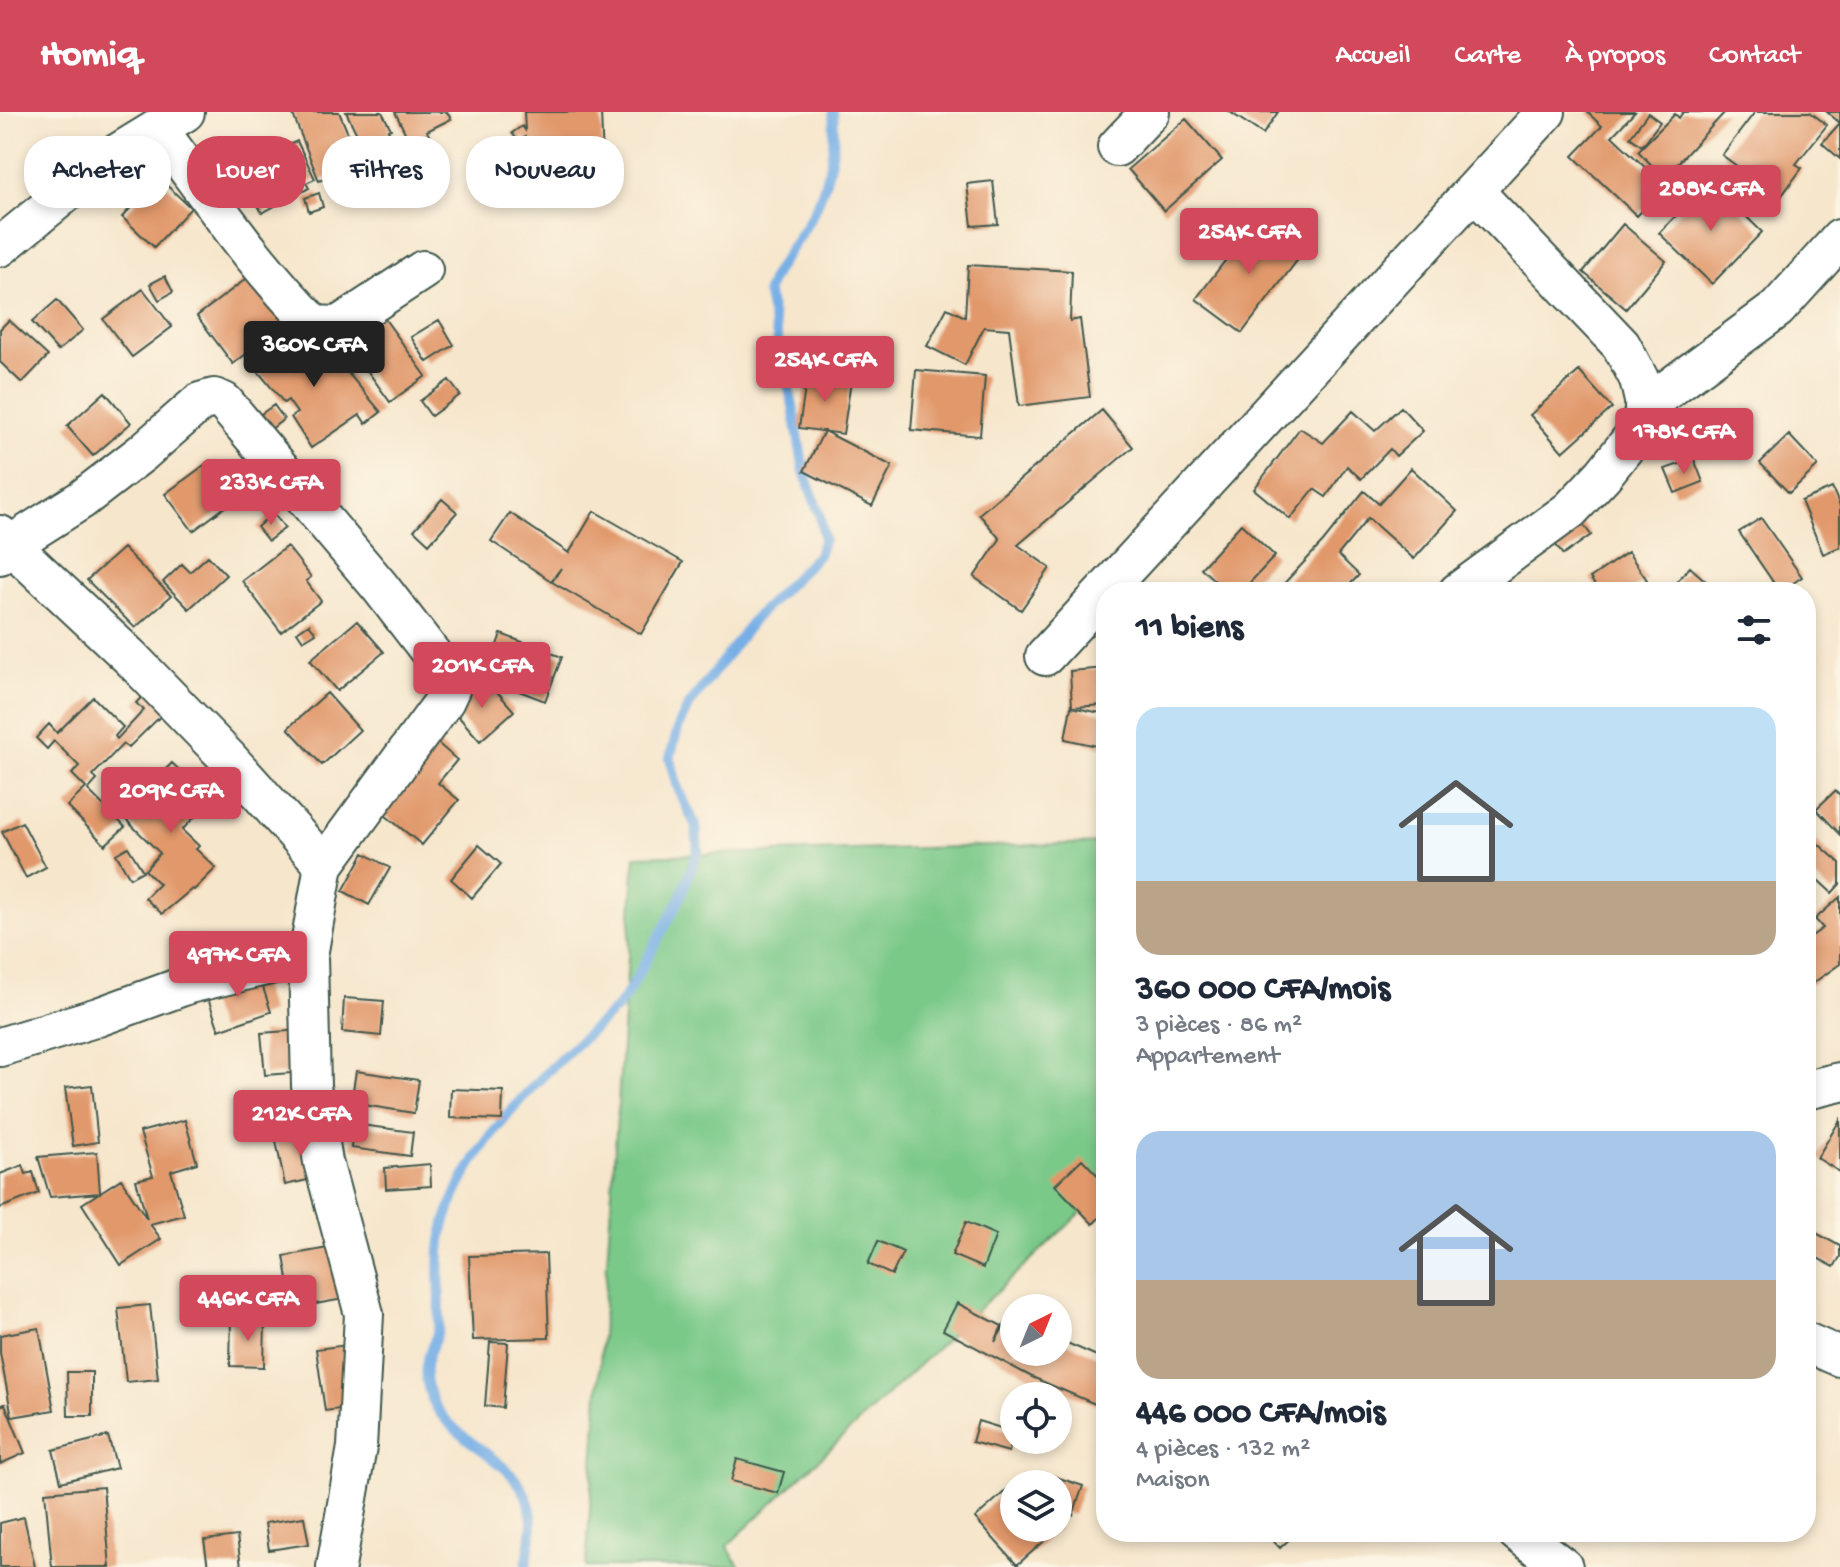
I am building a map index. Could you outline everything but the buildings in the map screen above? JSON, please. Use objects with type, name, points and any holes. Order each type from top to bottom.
[{"type":"street","points":[[1117,147],[1150,112]]},
{"type":"street","points":[[1113,582],[1546,112]]},
{"type":"street","points":[[0,247],[105,161],[172,120],[238,235],[315,325],[338,326],[423,270]]},
{"type":"street","points":[[1472,582],[1570,510],[1641,427],[1644,407],[1639,379],[1621,345],[1474,191]]},
{"type":"street","points":[[1644,407],[1777,309],[1840,239]]},
{"type":"street","points":[[324,865],[227,757],[130,657],[3,545],[81,500],[142,453],[200,402],[214,398],[224,402],[380,587],[447,674],[451,687],[445,700],[324,865],[308,956],[311,1086],[323,1162],[364,1314],[357,1447],[336,1567]]},
{"type":"street","points":[[1045,656],[1096,601]]},
{"type":"street","points":[[0,1047],[98,1017],[189,984],[308,956]]},
{"type":"street","points":[[1816,1088],[1840,1082]]},
{"type":"street","points":[[1816,1346],[1840,1357]]},
{"type":"street","points":[[1530,1542],[1563,1567]]},
{"type":"green space","points":[[1096,843],[1096,1198],[727,1546],[740,1567],[586,1567],[635,856]]},
{"type":"waterway","points":[[526,1567],[532,1525],[528,1500],[507,1470],[447,1422],[428,1387],[427,1361],[439,1326],[442,1235],[453,1201],[489,1139],[537,1082],[617,1008],[679,901],[698,851],[696,826],[679,791],[670,758],[679,725],[688,707],[754,619],[818,555],[824,539],[820,516],[804,471],[767,292],[779,266],[819,201],[831,157],[833,112]]}]
